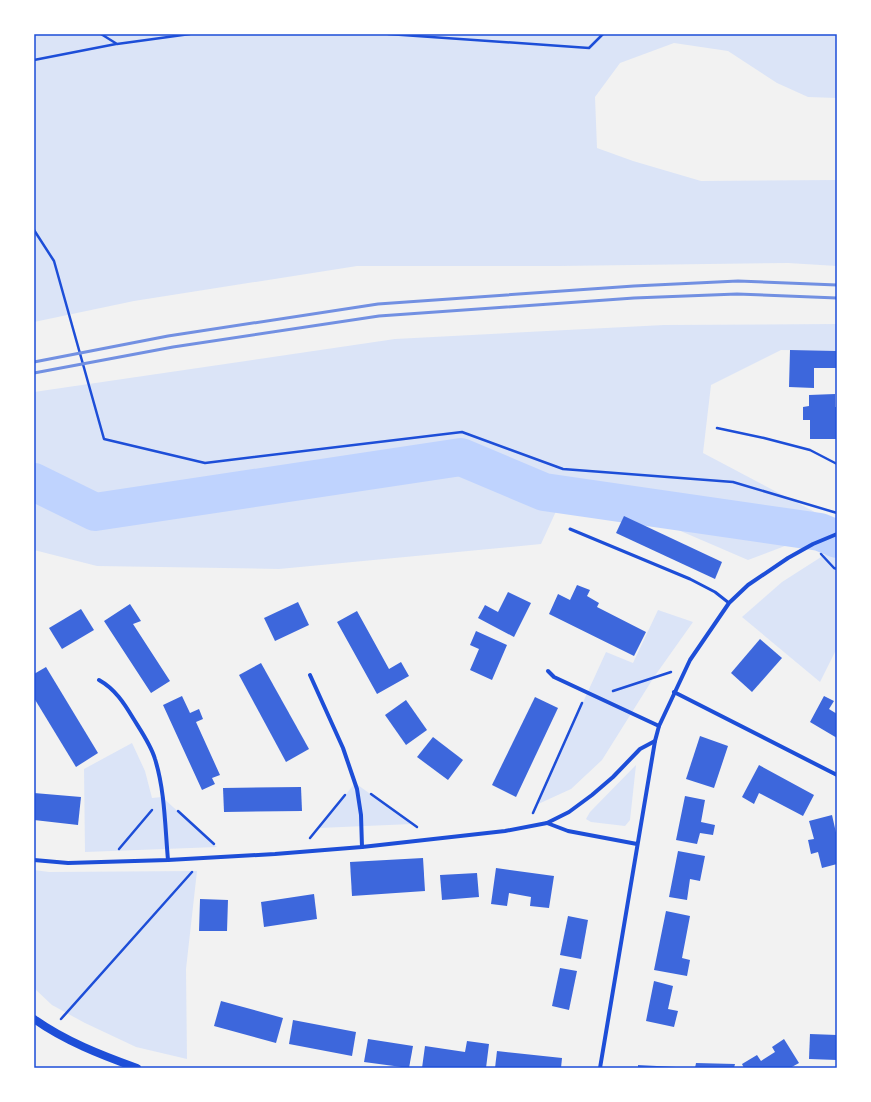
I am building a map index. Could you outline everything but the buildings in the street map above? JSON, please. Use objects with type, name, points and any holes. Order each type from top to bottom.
[{"type":"main road","points":[[34,1019],[51,1031],[99,1054],[137,1068]]},
{"type":"street","points":[[600,1068],[655,741],[674,692],[690,660],[729,603],[748,585],[788,558],[812,544],[837,534]]},
{"type":"street","points":[[548,671],[554,677],[660,726]]},
{"type":"street","points":[[310,675],[343,748],[355,783],[361,815],[362,847]]},
{"type":"street","points":[[99,680],[108,685],[121,698],[154,758],[161,788],[168,860]]},
{"type":"street","points":[[674,692],[837,775]]},
{"type":"street","points":[[34,860],[68,863],[204,858],[362,847],[505,831],[547,822],[569,812],[613,777],[640,749],[655,741]]},
{"type":"street","points":[[547,822],[568,831],[637,844]]},
{"type":"lane","points":[[570,529],[690,579],[715,592],[729,603]]},
{"type":"path","points":[[101,34],[117,44]]},
{"type":"path","points":[[34,60],[117,44],[190,34]]},
{"type":"path","points":[[388,34],[589,48],[603,34]]},
{"type":"path","points":[[34,230],[54,261],[104,439],[205,464],[462,432],[563,469],[733,482],[837,513]]},
{"type":"path","points":[[717,428],[810,450],[837,464]]},
{"type":"path","points":[[812,544],[834,568],[837,569]]},
{"type":"path","points":[[596,696],[686,667]]},
{"type":"path","points":[[526,826],[587,692]]},
{"type":"path","points":[[298,852],[355,783],[434,839]]},
{"type":"path","points":[[51,1031],[204,858]]},
{"type":"shaded area","points":[[34,34],[837,34],[837,98],[808,97],[777,83],[728,51],[674,43],[620,63],[595,97],[597,148],[633,161],[701,181],[837,180],[837,266],[788,263],[559,266],[357,266],[134,301],[34,322]]},
{"type":"shaded area","points":[[837,324],[837,351],[781,350],[711,385],[703,453],[828,519],[832,528],[748,560],[569,483],[541,544],[279,569],[97,566],[34,550],[34,392],[395,339],[664,325]]},
{"type":"shaded area","points":[[832,550],[837,552],[837,648],[820,682],[742,617],[782,582]]},
{"type":"shaded area","points":[[658,610],[693,622],[654,677],[602,760],[571,789],[536,805],[606,652],[633,663]]},
{"type":"shaded area","points":[[132,743],[145,771],[152,798],[162,797],[217,847],[85,852],[84,769]]},
{"type":"shaded area","points":[[636,765],[630,820],[625,826],[591,822],[586,819],[590,812]]},
{"type":"shaded area","points":[[355,783],[412,824],[319,828]]},
{"type":"shaded area","points":[[34,870],[49,872],[197,871],[186,969],[187,1059],[136,1047],[85,1023],[52,1005],[34,988]]},
{"type":"waterway","points":[[34,482],[95,512],[461,457],[544,492],[820,532],[837,539]]},
{"type":"railway","points":[[34,362],[168,336],[378,304],[634,286],[738,281],[837,285]]},
{"type":"railway","points":[[34,373],[173,347],[379,316],[634,298],[737,294],[837,298]]}]
